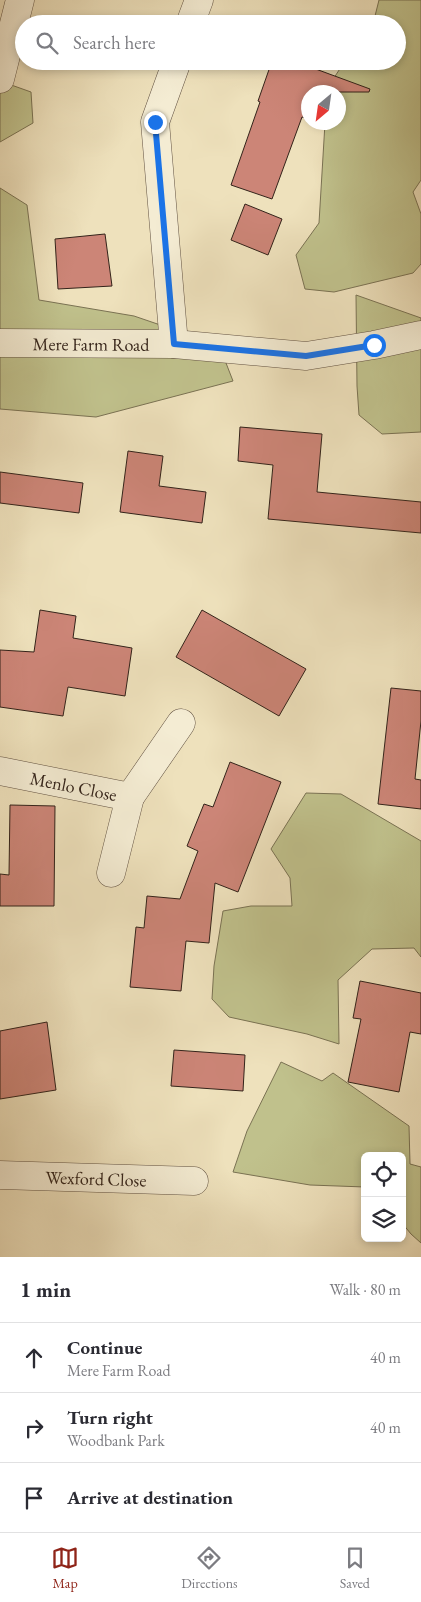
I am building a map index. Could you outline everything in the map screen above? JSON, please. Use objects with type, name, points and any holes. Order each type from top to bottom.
[{"type":"street","points":[[16,15],[20,0]]},
{"type":"street","points":[[193,15],[199,0]]},
{"type":"street","points":[[0,79],[15,20]]},
{"type":"street","points":[[174,70],[155,122],[174,344]]},
{"type":"street","name":"Mere Farm Road","points":[[0,343],[174,344],[306,356],[421,335]]},
{"type":"street","points":[[130,797],[180,723]]},
{"type":"street","name":"Menlo Close","points":[[0,771],[130,797],[111,873]]},
{"type":"street","name":"Wexford Close","points":[[0,1175],[194,1180]]},
{"type":"green space","points":[[379,0],[421,0],[421,180],[413,192],[421,214],[421,264],[413,273],[334,292],[305,289],[296,255],[319,223],[325,130],[346,130],[346,85],[329,85],[339,70],[406,70],[406,15],[375,15]]},
{"type":"green space","points":[[0,81],[31,92],[33,123],[0,142]]},
{"type":"green space","points":[[0,188],[27,205],[39,300],[134,316],[219,345],[233,381],[96,417],[0,409]]},
{"type":"green space","points":[[356,295],[421,318],[421,432],[382,434],[359,415]]},
{"type":"green space","points":[[306,793],[341,794],[421,841],[421,957],[414,948],[372,949],[338,980],[339,1044],[307,1034],[229,1017],[212,999],[214,966],[223,911],[251,906],[292,906],[290,878],[271,849]]},
{"type":"green space","points":[[281,1062],[322,1081],[333,1073],[409,1126],[410,1164],[421,1167],[421,1243],[406,1228],[406,1152],[361,1152],[361,1187],[310,1185],[233,1172],[247,1131]]},
{"type":"building","points":[[269,70],[318,70],[370,89],[369,92],[346,92],[346,85],[301,85],[301,120],[272,199],[231,185],[260,102],[258,101]]},
{"type":"building","points":[[245,204],[282,219],[268,255],[231,240]]},
{"type":"building","points":[[105,234],[112,286],[58,289],[55,239]]},
{"type":"building","points":[[240,427],[322,434],[317,492],[421,502],[421,533],[268,519],[273,465],[238,461]]},
{"type":"building","points":[[128,451],[163,456],[159,486],[206,492],[202,523],[120,512]]},
{"type":"building","points":[[0,472],[83,483],[79,513],[0,503]]},
{"type":"building","points":[[40,610],[76,616],[73,638],[132,648],[125,696],[68,687],[63,716],[0,707],[0,650],[34,652]]},
{"type":"building","points":[[202,610],[306,669],[279,716],[176,657]]},
{"type":"building","points":[[391,688],[421,691],[421,721],[415,779],[421,780],[421,809],[378,804]]},
{"type":"building","points":[[230,762],[281,782],[238,892],[215,883],[209,943],[186,941],[181,991],[130,987],[136,927],[144,928],[147,896],[180,899],[198,851],[187,846],[204,804],[213,807]]},
{"type":"building","points":[[10,805],[55,806],[54,906],[0,906],[0,874],[9,875]]},
{"type":"building","points":[[360,981],[421,993],[421,1034],[410,1032],[399,1092],[348,1082],[361,1019],[353,1018]]},
{"type":"building","points":[[47,1022],[56,1090],[0,1099],[0,1031]]},
{"type":"building","points":[[174,1050],[245,1055],[243,1091],[171,1086]]},
{"type":"route","points":[[155,122],[174,344],[306,356],[374,345]]}]
